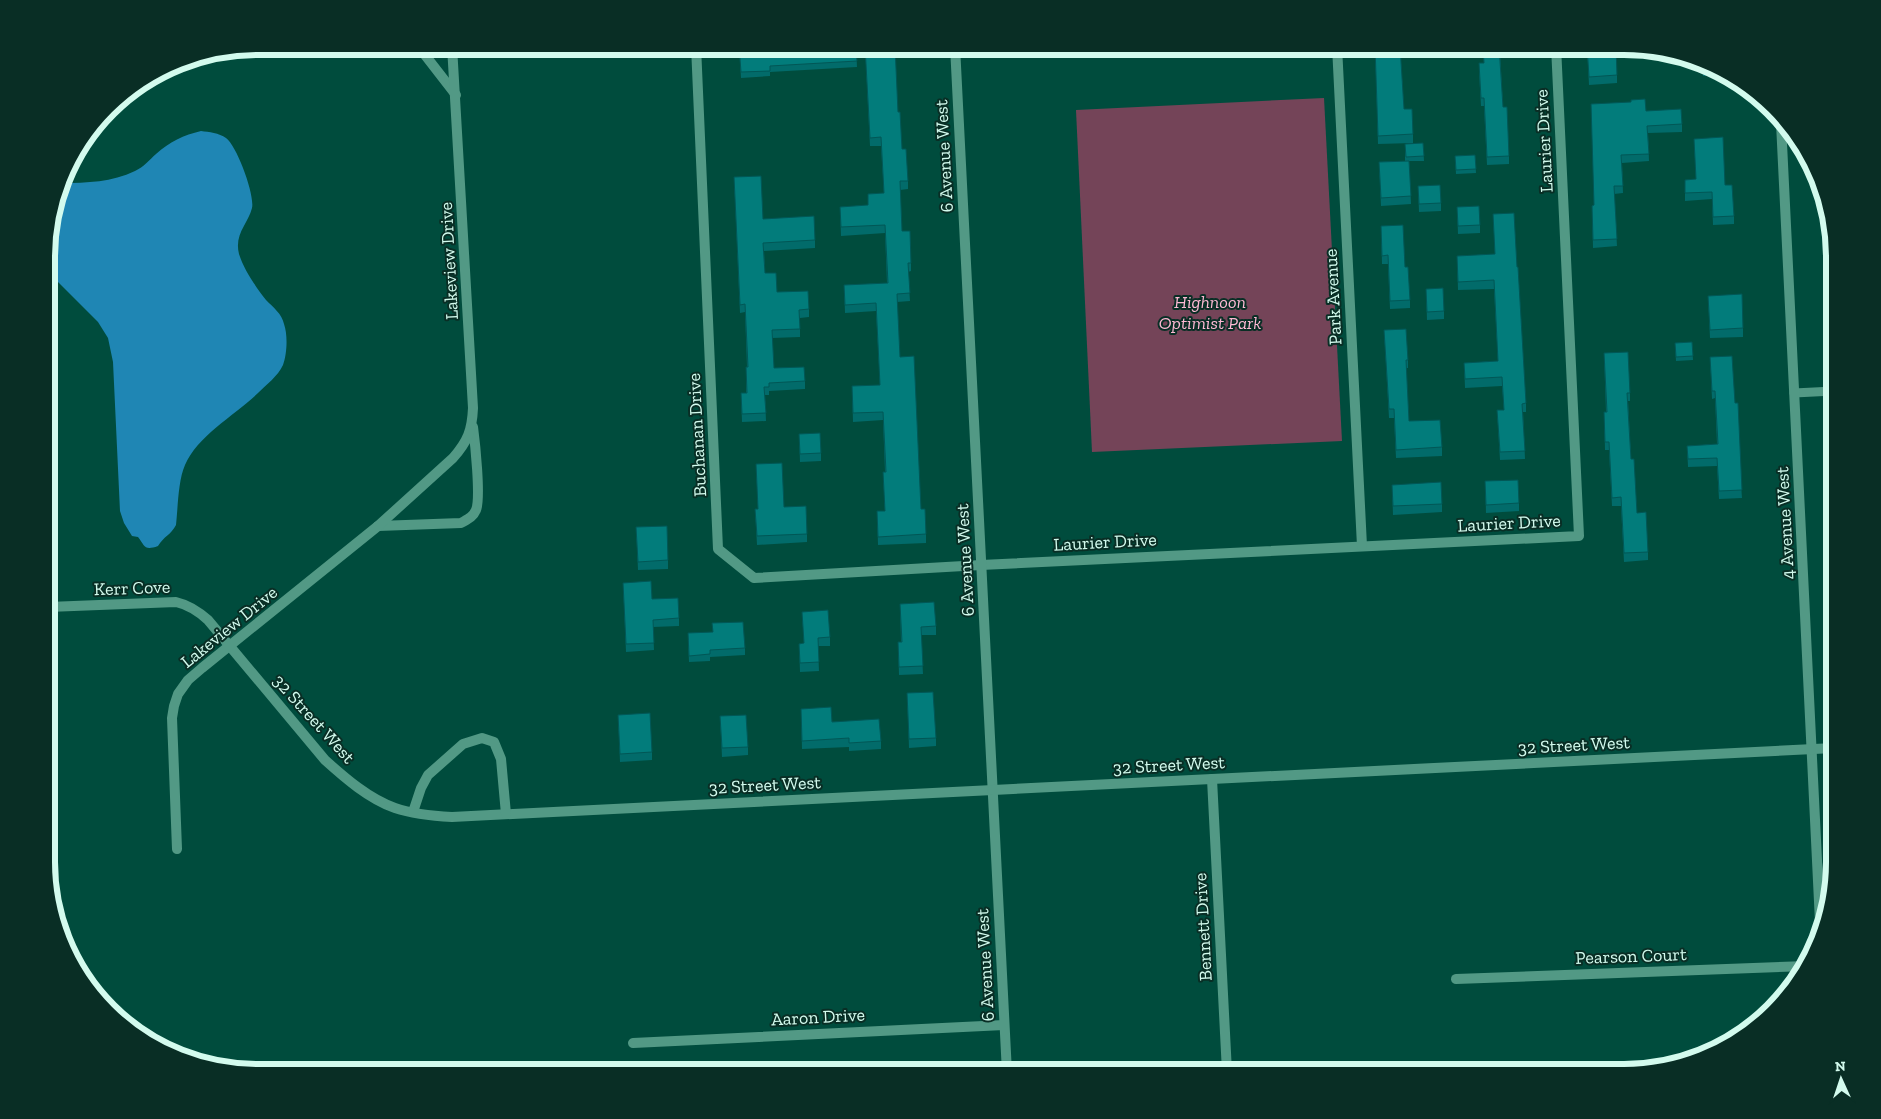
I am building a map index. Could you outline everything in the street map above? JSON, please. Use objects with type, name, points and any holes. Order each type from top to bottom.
[{"type":"street","points":[[425,55],[456,95]]},
{"type":"street","name":"Lakeview Drive","points":[[378,526],[461,523],[472,517],[477,508],[478,496],[472,426],[473,408],[453,55]]},
{"type":"street","name":"Buchanan Drive","points":[[695,55],[718,549],[754,578],[981,565]]},
{"type":"street","name":"6 Avenue West","points":[[955,55],[1006,1064]]},
{"type":"street","name":"Park Avenue","points":[[1337,55],[1362,546]]},
{"type":"street","name":"Laurier Drive","points":[[981,565],[1579,536],[1556,55]]},
{"type":"street","name":"4 Avenue West","points":[[1781,131],[1820,912]]},
{"type":"street","name":"Lakeview Drive","points":[[176,849],[172,718],[178,694],[188,680],[378,526],[453,458],[464,446],[472,426]]},
{"type":"street","name":"Kerr Cove","points":[[55,607],[176,602],[187,604],[208,620],[229,646]]},
{"type":"street","name":"32 Street West","points":[[229,646],[311,744],[338,772],[369,795],[394,808],[452,817],[1826,748]]},
{"type":"street","points":[[413,812],[421,788],[428,775],[463,744],[482,738],[494,742],[501,759],[506,814]]},
{"type":"street","name":"Bennett Drive","points":[[1212,779],[1227,1064]]},
{"type":"street","name":"Pearson Court","points":[[1456,979],[1797,966]]},
{"type":"street","name":"Aaron Drive","points":[[633,1043],[1004,1024]]},
{"type":"lane","points":[[1794,393],[1826,391]]},
{"type":"green space","name":"Highnoon Optimist Park","points":[[1324,98],[1342,441],[1092,452],[1076,110]]},
{"type":"water","points":[[201,131],[217,134],[226,138],[240,160],[251,193],[252,208],[238,241],[239,254],[254,284],[281,317],[286,334],[286,350],[283,365],[275,377],[207,435],[191,454],[181,479],[176,525],[158,546],[147,548],[138,537],[132,536],[124,523],[120,511],[113,362],[108,338],[98,322],[55,279],[55,244],[59,217],[69,183],[99,181],[126,175],[141,168],[161,150],[183,137]]},
{"type":"building","points":[[740,55],[857,55],[857,61],[770,66],[770,71],[741,72]]},
{"type":"building","points":[[865,55],[895,55],[898,112],[900,112],[902,149],[906,149],[908,181],[900,181],[902,231],[910,231],[911,263],[908,263],[910,293],[897,294],[900,357],[914,356],[921,509],[925,509],[926,534],[878,537],[877,511],[885,511],[883,472],[886,472],[883,412],[853,413],[852,386],[880,385],[876,303],[845,305],[844,285],[888,283],[885,225],[841,227],[840,207],[868,205],[868,194],[884,193],[881,137],[870,138]]},
{"type":"building","points":[[1375,55],[1401,55],[1404,109],[1412,109],[1413,134],[1378,136]]},
{"type":"building","points":[[1484,55],[1500,55],[1503,107],[1507,107],[1509,156],[1487,157],[1484,98],[1481,98],[1479,63],[1484,63]]},
{"type":"building","points":[[1588,55],[1616,55],[1617,75],[1589,77]]},
{"type":"building","points":[[1645,99],[1646,111],[1681,109],[1682,124],[1647,126],[1649,154],[1621,155],[1623,186],[1614,186],[1617,239],[1593,240],[1592,206],[1594,205],[1591,104],[1631,102],[1631,100]]},
{"type":"building","points":[[1723,137],[1725,185],[1732,185],[1734,216],[1713,217],[1712,192],[1685,193],[1685,180],[1696,179],[1694,139]]},
{"type":"building","points":[[1423,143],[1424,156],[1406,157],[1405,144]]},
{"type":"building","points":[[1475,155],[1476,169],[1456,170],[1455,156]]},
{"type":"building","points":[[1409,161],[1411,196],[1381,198],[1379,162]]},
{"type":"building","points":[[761,176],[763,219],[814,216],[815,240],[763,243],[765,273],[776,273],[777,292],[808,291],[809,309],[799,310],[800,329],[772,330],[774,368],[804,367],[805,381],[769,383],[769,387],[764,387],[766,413],[742,414],[741,393],[747,393],[746,367],[748,367],[745,304],[740,305],[734,177]]},
{"type":"building","points":[[1440,185],[1441,203],[1419,204],[1418,186]]},
{"type":"building","points":[[1479,206],[1480,225],[1458,226],[1457,207]]},
{"type":"building","points":[[1514,213],[1526,403],[1522,404],[1525,451],[1500,452],[1497,410],[1504,410],[1502,377],[1465,379],[1464,363],[1498,361],[1494,280],[1458,282],[1457,256],[1495,254],[1493,214]]},
{"type":"building","points":[[1403,225],[1405,267],[1408,267],[1410,300],[1390,301],[1388,255],[1382,256],[1381,226]]},
{"type":"building","points":[[1443,288],[1444,311],[1427,312],[1426,289]]},
{"type":"building","points":[[1742,294],[1743,328],[1710,330],[1708,296]]},
{"type":"building","points":[[1406,329],[1409,421],[1440,420],[1442,447],[1396,450],[1394,409],[1389,409],[1384,330]]},
{"type":"building","points":[[1692,342],[1693,356],[1676,357],[1675,343]]},
{"type":"building","points":[[1628,352],[1630,393],[1627,393],[1631,459],[1634,459],[1637,513],[1646,512],[1648,552],[1624,553],[1621,497],[1612,498],[1609,442],[1605,442],[1604,412],[1607,412],[1604,353]]},
{"type":"building","points":[[1732,356],[1735,403],[1738,403],[1742,490],[1719,491],[1717,458],[1688,459],[1687,446],[1718,444],[1715,391],[1712,391],[1710,357]]},
{"type":"building","points":[[820,433],[821,453],[800,454],[799,434]]},
{"type":"building","points":[[782,463],[784,507],[806,506],[807,534],[757,536],[755,509],[758,509],[756,464]]},
{"type":"building","points":[[1518,480],[1519,503],[1486,505],[1485,481]]},
{"type":"building","points":[[1441,482],[1442,504],[1393,506],[1392,485]]},
{"type":"building","points":[[667,526],[668,560],[638,562],[636,527]]},
{"type":"building","points":[[651,581],[652,599],[678,598],[679,618],[653,620],[654,643],[626,644],[623,583]]},
{"type":"building","points":[[934,602],[936,626],[921,627],[923,666],[899,667],[898,642],[902,642],[900,604]]},
{"type":"building","points":[[828,610],[830,637],[818,638],[819,662],[800,663],[799,644],[804,643],[802,612]]},
{"type":"building","points":[[743,622],[745,648],[710,650],[710,654],[689,656],[688,633],[713,632],[712,623]]},
{"type":"building","points":[[933,692],[936,738],[909,739],[907,693]]},
{"type":"building","points":[[831,707],[832,722],[879,719],[881,741],[849,743],[849,738],[802,741],[801,709]]},
{"type":"building","points":[[650,713],[652,752],[620,754],[618,715]]},
{"type":"building","points":[[746,715],[748,747],[722,748],[720,716]]}]
